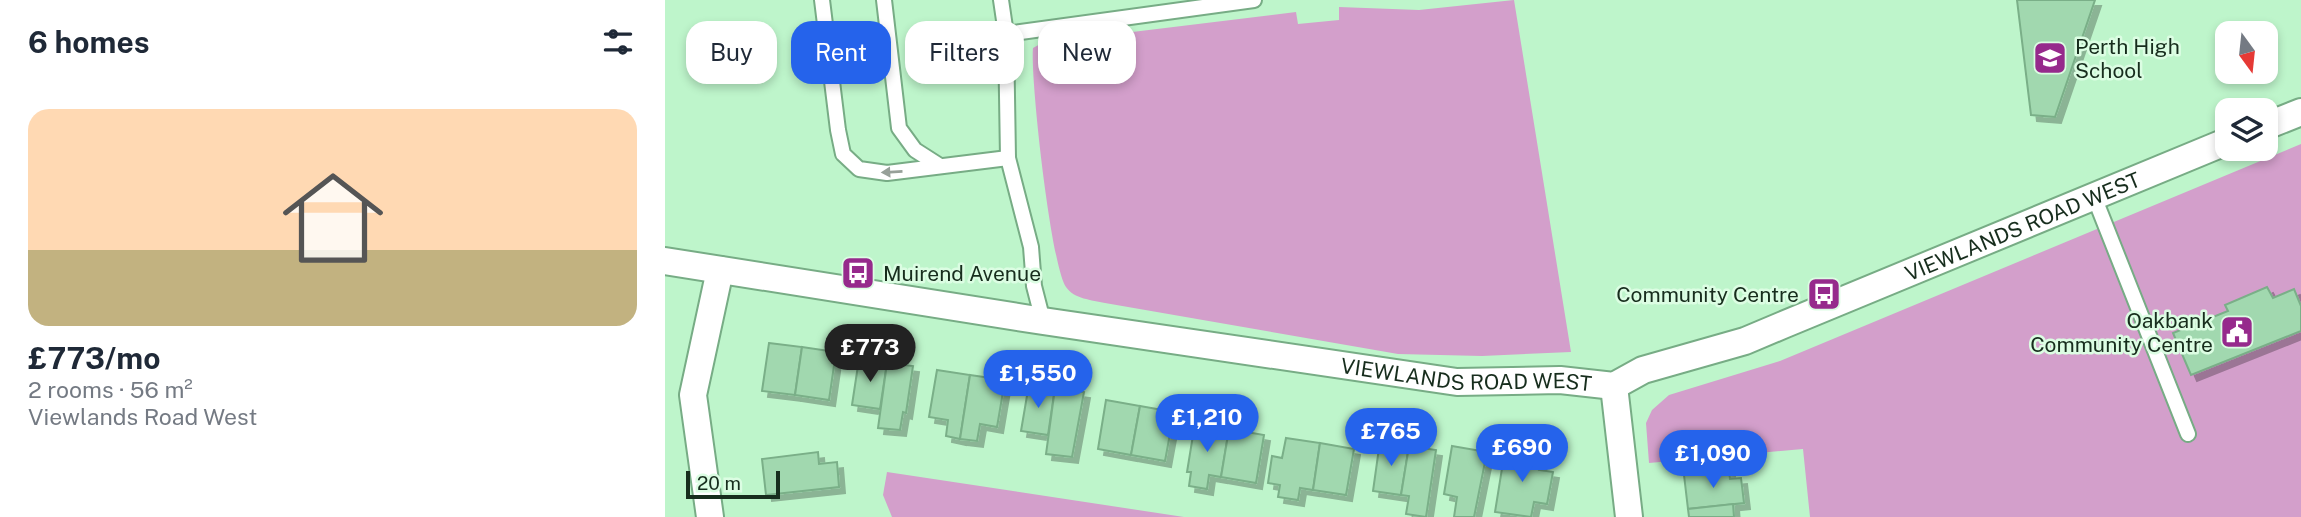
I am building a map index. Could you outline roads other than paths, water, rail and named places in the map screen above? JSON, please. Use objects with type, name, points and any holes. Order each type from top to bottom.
[{"type":"street","points":[[2278,121],[2301,112]]},
{"type":"street","name":"VIEWLANDS ROAD WEST","points":[[665,261],[1043,321],[1457,382],[1560,380],[1614,386],[1643,370],[1745,341],[1783,326],[2093,194],[2215,146]]},
{"type":"street","points":[[710,517],[693,396],[720,270]]},
{"type":"street","points":[[1614,386],[1629,517]]},
{"type":"lane","points":[[822,0],[843,154],[859,169],[873,173],[1008,158]]},
{"type":"lane","points":[[884,0],[899,128],[915,150],[940,166]]},
{"type":"lane","points":[[1001,0],[1004,21]]},
{"type":"lane","points":[[1024,32],[1254,0]]},
{"type":"lane","points":[[1007,84],[1008,158],[1031,247],[1034,286],[1043,321]]},
{"type":"lane","points":[[2093,194],[2188,434]]},
{"type":"place","name":"Perth High School","points":[[2050,58]]},
{"type":"place","name":"Muirend Avenue","points":[[858,273]]},
{"type":"place","name":"Community Centre","points":[[1824,294]]},
{"type":"place","name":"Oakbank Community Centre","points":[[2237,332]]}]
